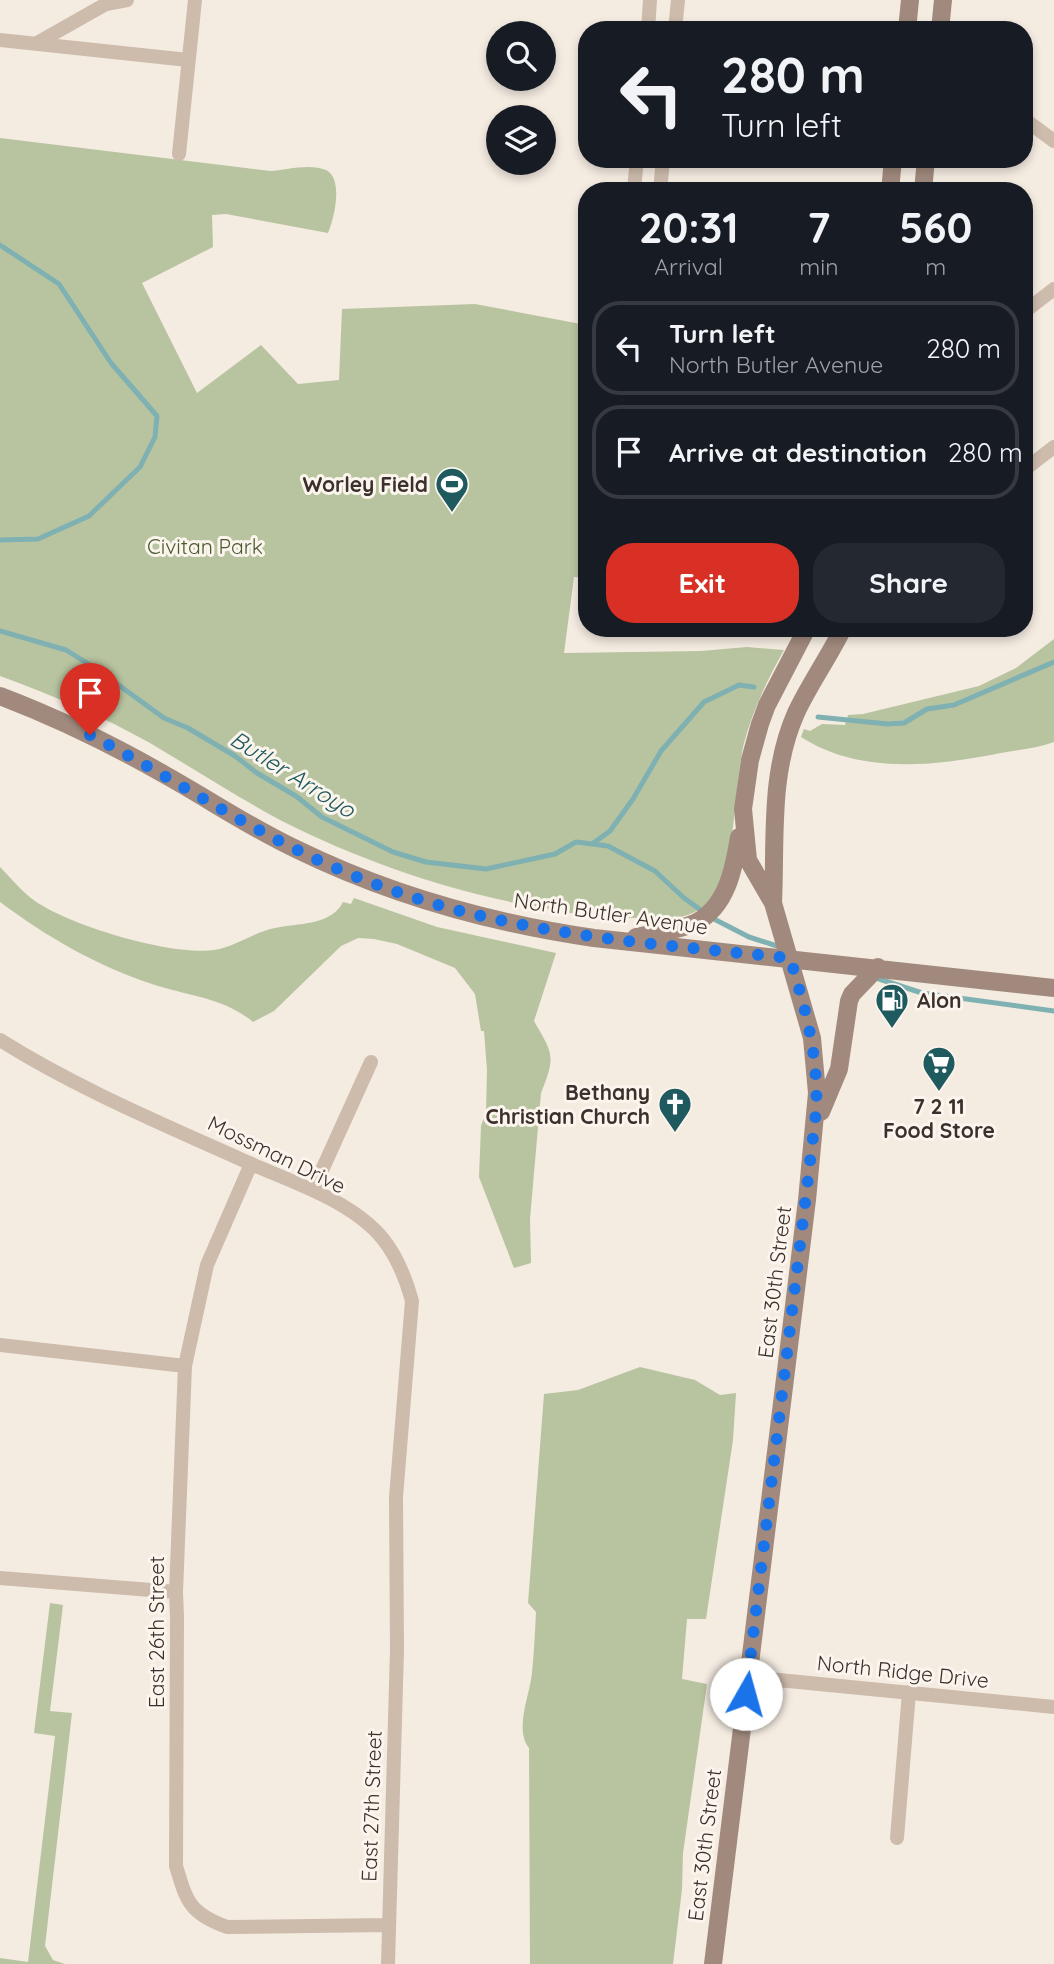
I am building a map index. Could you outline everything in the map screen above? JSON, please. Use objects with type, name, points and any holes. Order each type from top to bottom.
[{"type":"main road","points":[[908,21],[910,0]]},
{"type":"main road","points":[[941,21],[943,0]]},
{"type":"main road","name":"East 30th Street","points":[[713,1964],[817,1093],[815,1058],[805,1009],[773,903],[748,860],[743,809],[750,760],[763,714],[802,637]]},
{"type":"main road","points":[[773,903],[775,802],[779,767],[795,715],[838,637]]},
{"type":"main road","name":"North Butler Avenue","points":[[0,696],[90,735],[293,848],[373,883],[491,919],[563,934],[1054,988]]},
{"type":"main road","points":[[624,940],[695,923],[708,913],[728,885],[735,861],[743,809]]},
{"type":"main road","points":[[815,1125],[839,1069],[849,1001],[852,994],[878,967]]},
{"type":"street","points":[[37,43],[106,4],[127,0]]},
{"type":"street","points":[[179,154],[195,0]]},
{"type":"street","points":[[649,21],[650,0]]},
{"type":"street","points":[[676,21],[678,0]]},
{"type":"street","points":[[0,40],[188,60]]},
{"type":"street","points":[[1033,126],[1054,141]]},
{"type":"street","points":[[1033,305],[1054,289]]},
{"type":"street","points":[[1033,463],[1054,447]]},
{"type":"street","name":"Mossman Drive","points":[[0,1040],[39,1064],[251,1164],[313,1190],[357,1217],[382,1238],[406,1276],[412,1301],[396,1497],[397,1650]]},
{"type":"street","points":[[313,1190],[371,1062]]},
{"type":"street","name":"East 26th Street","points":[[251,1164],[207,1265],[185,1366],[176,1592],[176,1866],[184,1894],[202,1918],[227,1927],[388,1925]]},
{"type":"street","points":[[0,1345],[185,1366]]},
{"type":"street","points":[[0,1578],[176,1592]]},
{"type":"street","name":"East 27th Street","points":[[388,1964],[397,1650]]},
{"type":"street","name":"North Ridge Drive","points":[[748,1677],[1054,1707]]},
{"type":"street","points":[[897,1838],[909,1692]]},
{"type":"green space","name":"Civitan Park","points":[[0,138],[270,171],[313,167],[326,170],[332,175],[336,200],[328,233],[226,214],[212,215],[213,247],[142,283],[197,393],[261,345],[298,384],[339,380],[342,309],[475,304],[578,323],[578,577],[574,577],[564,653],[701,651],[747,647],[784,650],[761,695],[744,743],[731,843],[722,880],[715,894],[701,908],[683,917],[670,919],[596,916],[546,909],[468,892],[392,868],[282,821],[114,724],[58,698],[0,676]]},
{"type":"green space","points":[[1054,639],[1054,742],[1028,749],[951,761],[899,764],[848,757],[801,737],[804,729],[810,731],[822,724],[845,725],[848,715],[863,714],[979,686],[1016,668]]},
{"type":"green space","points":[[0,867],[30,897],[51,911],[122,937],[173,948],[195,951],[222,948],[267,930],[322,919],[338,910],[343,902],[351,904],[354,898],[437,927],[556,953],[534,1021],[549,1049],[550,1063],[541,1093],[530,1219],[531,1263],[514,1268],[479,1177],[481,1126],[486,1112],[484,1031],[481,1031],[475,994],[455,968],[397,944],[358,938],[341,946],[274,1011],[253,1022],[217,1002],[152,984],[112,969],[54,939],[0,902]]},
{"type":"green space","points":[[640,1367],[695,1380],[720,1395],[736,1393],[733,1440],[706,1619],[687,1619],[682,1679],[707,1684],[683,1853],[682,1889],[673,1964],[530,1964],[529,1748],[523,1732],[523,1722],[534,1650],[536,1612],[528,1603],[544,1394],[578,1390]]},
{"type":"green space","points":[[50,1603],[63,1605],[50,1711],[72,1713],[45,1946],[53,1960],[65,1964],[0,1964],[0,1958],[28,1962],[55,1736],[34,1733]]},
{"type":"waterway","points":[[0,245],[59,284],[111,363],[157,416],[155,437],[140,467],[89,516],[38,539],[0,540]]},
{"type":"waterway","name":"Butler Arroyo","points":[[0,631],[66,650],[164,718],[188,728],[235,756],[257,773],[296,796],[322,817],[393,852],[426,862],[486,869],[555,854],[576,842],[608,846],[655,871],[684,898],[712,918],[749,937],[780,947]]},
{"type":"waterway","points":[[818,717],[888,724],[904,723],[927,709],[954,705],[1054,662]]},
{"type":"waterway","points":[[592,844],[610,831],[633,799],[661,751],[704,702],[739,685],[754,687]]},
{"type":"waterway","name":"Butler Arroyo","points":[[873,977],[922,993],[1054,1011]]},
{"type":"place","name":"Worley Field","points":[[452,514]]},
{"type":"place","name":"Alon","points":[[892,1030]]},
{"type":"place","name":"7 2 11 Food Store","points":[[939,1093]]},
{"type":"place","name":"Bethany Christian Church","points":[[675,1134]]},
{"type":"route","points":[[90,735],[293,848],[337,869],[407,895],[491,919],[563,934],[790,958],[812,1038],[816,1112],[746,1694]]}]
